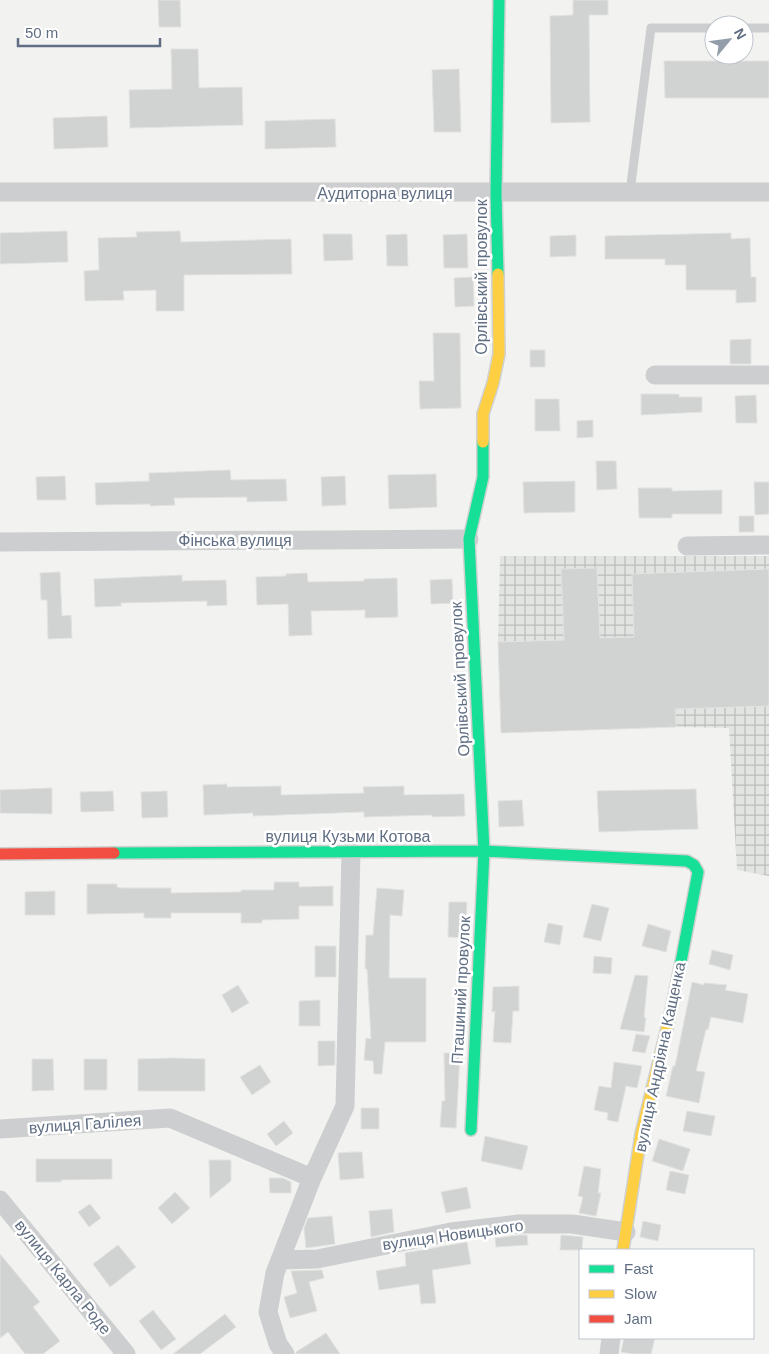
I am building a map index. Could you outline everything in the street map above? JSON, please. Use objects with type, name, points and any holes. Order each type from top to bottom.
[{"type":"street","name":"Орлівський провулок","points":[[484,851],[469,539],[482,477],[483,414],[493,383],[499,354],[496,193],[499,0]]},
{"type":"street","name":"Аудиторна вулиця","points":[[0,192],[769,192]]},
{"type":"street","points":[[655,375],[769,375]]},
{"type":"street","name":"Фінська вулиця","points":[[0,542],[469,539]]},
{"type":"street","points":[[687,546],[769,545]]},
{"type":"street","name":"вулиця Кузьми Котова","points":[[0,854],[484,851],[687,861],[694,865]]},
{"type":"street","name":"Пташиний провулок","points":[[471,1130],[484,851]]},
{"type":"street","points":[[285,1354],[278,1344],[268,1312],[275,1273],[312,1178],[345,1106],[352,852]]},
{"type":"street","name":"вулиця Андріяна Кащенка","points":[[624,1241],[641,1134],[670,1016],[698,872],[694,865]]},
{"type":"street","name":"вулиця Галілея","points":[[0,1129],[170,1118],[312,1178]]},
{"type":"street","name":"вулиця Карла Роде","points":[[0,1200],[126,1354]]},
{"type":"street","name":"вулиця Новицького","points":[[280,1260],[316,1258],[451,1232],[518,1224],[572,1224],[624,1241]]},
{"type":"street","points":[[609,1354],[611,1339]]},
{"type":"lane","points":[[630,192],[651,28],[704,28]]},
{"type":"lane","points":[[754,28],[769,28]]},
{"type":"shaded area","points":[[500,556],[769,556],[769,876],[737,870],[729,728],[676,727],[501,733],[498,642]]},
{"type":"building","points":[[158,0],[180,0],[181,27],[159,27]]},
{"type":"building","points":[[573,0],[608,0],[608,15],[589,15],[590,122],[551,123],[550,16],[573,15]]},
{"type":"building","points":[[171,49],[198,49],[199,88],[242,87],[243,125],[130,128],[129,90],[172,89]]},
{"type":"building","points":[[664,61],[704,61],[704,65],[754,65],[754,61],[769,61],[769,98],[665,98]]},
{"type":"building","points":[[459,69],[461,132],[434,132],[432,70]]},
{"type":"building","points":[[107,116],[108,147],[54,149],[53,118]]},
{"type":"building","points":[[335,119],[336,147],[265,149],[265,121]]},
{"type":"building","points":[[67,231],[68,262],[0,264],[0,233]]},
{"type":"building","points":[[180,231],[181,242],[291,239],[292,274],[184,275],[184,311],[156,311],[156,290],[123,291],[124,300],[85,301],[84,271],[99,270],[98,238],[137,237],[136,232]]},
{"type":"building","points":[[731,233],[731,239],[750,238],[751,277],[756,277],[756,302],[736,303],[736,290],[686,290],[686,265],[665,265],[665,259],[605,259],[605,236]]},
{"type":"building","points":[[323,234],[352,234],[353,260],[324,261]]},
{"type":"building","points":[[407,234],[408,266],[387,266],[386,235]]},
{"type":"building","points":[[467,234],[468,268],[444,268],[443,235]]},
{"type":"building","points":[[576,235],[576,256],[550,257],[550,236]]},
{"type":"building","points":[[473,277],[474,306],[455,307],[454,278]]},
{"type":"building","points":[[433,333],[460,333],[461,408],[420,409],[419,381],[434,381]]},
{"type":"building","points":[[751,339],[751,364],[730,364],[730,340]]},
{"type":"building","points":[[530,350],[545,350],[545,367],[530,367]]},
{"type":"building","points":[[641,394],[679,394],[679,397],[702,397],[702,412],[641,415]]},
{"type":"building","points":[[756,395],[757,423],[736,423],[735,396]]},
{"type":"building","points":[[535,399],[559,399],[560,431],[535,431]]},
{"type":"building","points":[[593,420],[593,437],[577,438],[577,421]]},
{"type":"building","points":[[596,461],[616,461],[617,489],[597,490]]},
{"type":"building","points":[[230,470],[231,480],[286,479],[287,501],[247,502],[247,497],[174,498],[175,505],[96,505],[95,483],[149,481],[149,473]]},
{"type":"building","points":[[436,474],[437,507],[389,509],[388,475]]},
{"type":"building","points":[[65,476],[66,500],[37,500],[36,477]]},
{"type":"building","points":[[345,476],[346,505],[322,506],[321,477]]},
{"type":"building","points":[[575,481],[575,512],[524,513],[523,482]]},
{"type":"building","points":[[754,482],[769,482],[769,514],[755,515]]},
{"type":"building","points":[[638,488],[672,488],[672,491],[722,490],[722,514],[672,514],[672,518],[639,518]]},
{"type":"building","points":[[739,516],[754,516],[754,532],[739,532]]},
{"type":"building","points":[[597,568],[600,638],[634,637],[632,574],[769,569],[769,706],[675,709],[676,727],[501,733],[498,642],[564,640],[561,569]]},
{"type":"building","points":[[60,572],[62,616],[71,615],[72,638],[48,639],[47,600],[41,600],[40,573]]},
{"type":"building","points":[[307,573],[308,582],[364,581],[364,579],[397,578],[398,617],[365,618],[365,610],[311,611],[312,635],[289,636],[288,604],[257,605],[256,577]]},
{"type":"building","points":[[182,575],[182,581],[226,580],[227,605],[207,606],[207,601],[121,603],[121,606],[95,607],[94,579]]},
{"type":"building","points":[[452,579],[453,603],[431,604],[430,580]]},
{"type":"building","points":[[227,784],[227,787],[281,786],[281,795],[364,793],[363,787],[404,786],[404,795],[464,794],[465,816],[364,817],[364,812],[253,816],[253,813],[204,815],[203,785]]},
{"type":"building","points":[[52,788],[52,814],[0,813],[0,790]]},
{"type":"building","points":[[696,789],[698,829],[599,832],[597,791]]},
{"type":"building","points":[[113,791],[114,811],[81,812],[80,792]]},
{"type":"building","points":[[167,791],[168,817],[142,818],[141,792]]},
{"type":"building","points":[[522,800],[524,826],[499,827],[498,801]]},
{"type":"building","points":[[274,882],[299,882],[299,887],[333,886],[333,906],[299,906],[299,919],[262,920],[262,923],[241,923],[241,913],[171,913],[171,918],[144,918],[144,913],[87,914],[87,884],[117,884],[117,887],[122,888],[171,888],[171,893],[274,890]]},
{"type":"building","points":[[377,888],[404,890],[402,916],[390,915],[389,978],[426,978],[426,1042],[385,1042],[382,1074],[374,1074],[373,1061],[364,1060],[366,1038],[371,1039],[367,969],[365,969],[366,935],[373,935]]},
{"type":"building","points":[[55,891],[55,915],[25,915],[25,892]]},
{"type":"building","points":[[449,902],[467,902],[465,938],[448,937]]},
{"type":"building","points":[[592,904],[609,908],[601,941],[583,937]]},
{"type":"building","points":[[548,923],[563,926],[560,945],[544,942]]},
{"type":"building","points":[[648,924],[671,931],[666,952],[642,946]]},
{"type":"building","points":[[315,946],[336,946],[336,977],[315,977]]},
{"type":"building","points":[[712,950],[733,955],[730,970],[709,964]]},
{"type":"building","points":[[594,956],[612,958],[611,974],[593,973]]},
{"type":"building","points":[[635,975],[648,976],[644,1032],[620,1029]]},
{"type":"building","points":[[692,982],[704,985],[704,983],[727,985],[725,990],[748,994],[743,1023],[711,1017],[708,1030],[706,1029],[696,1071],[705,1072],[699,1103],[666,1096],[673,1066],[675,1066]]},
{"type":"building","points":[[238,985],[249,1003],[232,1013],[222,995]]},
{"type":"building","points":[[519,986],[519,1011],[513,1011],[511,1043],[493,1042],[495,1011],[492,1012],[493,987]]},
{"type":"building","points":[[320,1000],[320,1026],[299,1026],[299,1001]]},
{"type":"building","points":[[636,1034],[650,1036],[645,1053],[632,1051]]},
{"type":"building","points":[[318,1041],[335,1041],[335,1065],[318,1066]]},
{"type":"building","points":[[444,1053],[460,1053],[456,1128],[440,1127],[442,1101],[445,1101]]},
{"type":"building","points":[[32,1059],[53,1059],[54,1090],[32,1091]]},
{"type":"building","points":[[84,1059],[107,1059],[107,1090],[84,1090]]},
{"type":"building","points":[[138,1059],[205,1059],[205,1091],[138,1091]]},
{"type":"building","points":[[614,1062],[642,1066],[637,1088],[626,1086],[618,1122],[607,1120],[608,1113],[594,1110],[599,1086],[611,1088]]},
{"type":"building","points":[[260,1065],[271,1082],[252,1095],[240,1077]]},
{"type":"building","points":[[361,1108],[379,1108],[379,1129],[361,1129]]},
{"type":"building","points":[[687,1111],[715,1116],[711,1136],[683,1131]]},
{"type":"building","points":[[284,1121],[293,1133],[276,1146],[267,1134]]},
{"type":"building","points":[[485,1136],[528,1146],[522,1170],[481,1161]]},
{"type":"building","points":[[659,1139],[690,1149],[683,1171],[652,1161]]},
{"type":"building","points":[[362,1152],[364,1178],[340,1180],[338,1153]]},
{"type":"building","points":[[36,1159],[112,1159],[112,1179],[36,1182]]},
{"type":"building","points":[[209,1160],[231,1160],[231,1181],[210,1198]]},
{"type":"building","points":[[584,1166],[601,1169],[598,1193],[601,1193],[596,1216],[579,1213],[583,1197],[578,1196]]},
{"type":"building","points":[[670,1171],[689,1175],[685,1194],[666,1190]]},
{"type":"building","points":[[269,1178],[283,1178],[291,1182],[291,1193],[270,1193]]},
{"type":"building","points":[[467,1187],[471,1208],[446,1213],[441,1192]]},
{"type":"building","points":[[175,1192],[190,1208],[172,1224],[158,1208]]},
{"type":"building","points":[[90,1204],[101,1218],[89,1227],[78,1212]]},
{"type":"building","points":[[392,1209],[394,1232],[371,1237],[369,1211]]},
{"type":"building","points":[[332,1216],[335,1244],[306,1248],[304,1228],[308,1218]]},
{"type":"building","points":[[643,1221],[661,1225],[658,1241],[640,1237]]},
{"type":"building","points":[[527,1235],[528,1245],[496,1247],[495,1238]]},
{"type":"building","points":[[561,1235],[583,1237],[582,1249],[560,1250]]},
{"type":"building","points":[[467,1242],[471,1264],[432,1270],[436,1303],[421,1304],[419,1284],[379,1290],[376,1271],[406,1266],[405,1253]]},
{"type":"building","points":[[118,1245],[136,1267],[110,1287],[93,1264]]},
{"type":"building","points":[[0,1254],[40,1302],[33,1307],[60,1341],[43,1354],[25,1354],[8,1332],[0,1338]]},
{"type":"building","points":[[322,1270],[324,1278],[309,1282],[317,1311],[290,1318],[284,1297],[297,1293],[291,1271]]},
{"type":"building","points":[[153,1310],[176,1339],[161,1350],[139,1321]]},
{"type":"building","points":[[225,1314],[236,1327],[200,1354],[173,1354]]},
{"type":"building","points":[[326,1333],[340,1354],[296,1354],[296,1352]]},
{"type":"building","points":[[624,1339],[655,1339],[651,1354],[621,1352]]},
{"type":"traffic: fast","points":[[498,274],[496,193],[499,0]]},
{"type":"traffic: fast","points":[[471,1130],[484,851],[469,539],[483,477],[483,442]]},
{"type":"traffic: fast","points":[[114,853],[484,851],[687,861],[694,865],[698,872],[680,967]]},
{"type":"traffic: slow","points":[[483,442],[483,414],[493,383],[499,354],[498,274]]},
{"type":"traffic: slow","points":[[623,1249],[641,1134],[680,967]]},
{"type":"traffic: jam","points":[[0,854],[114,853]]}]
